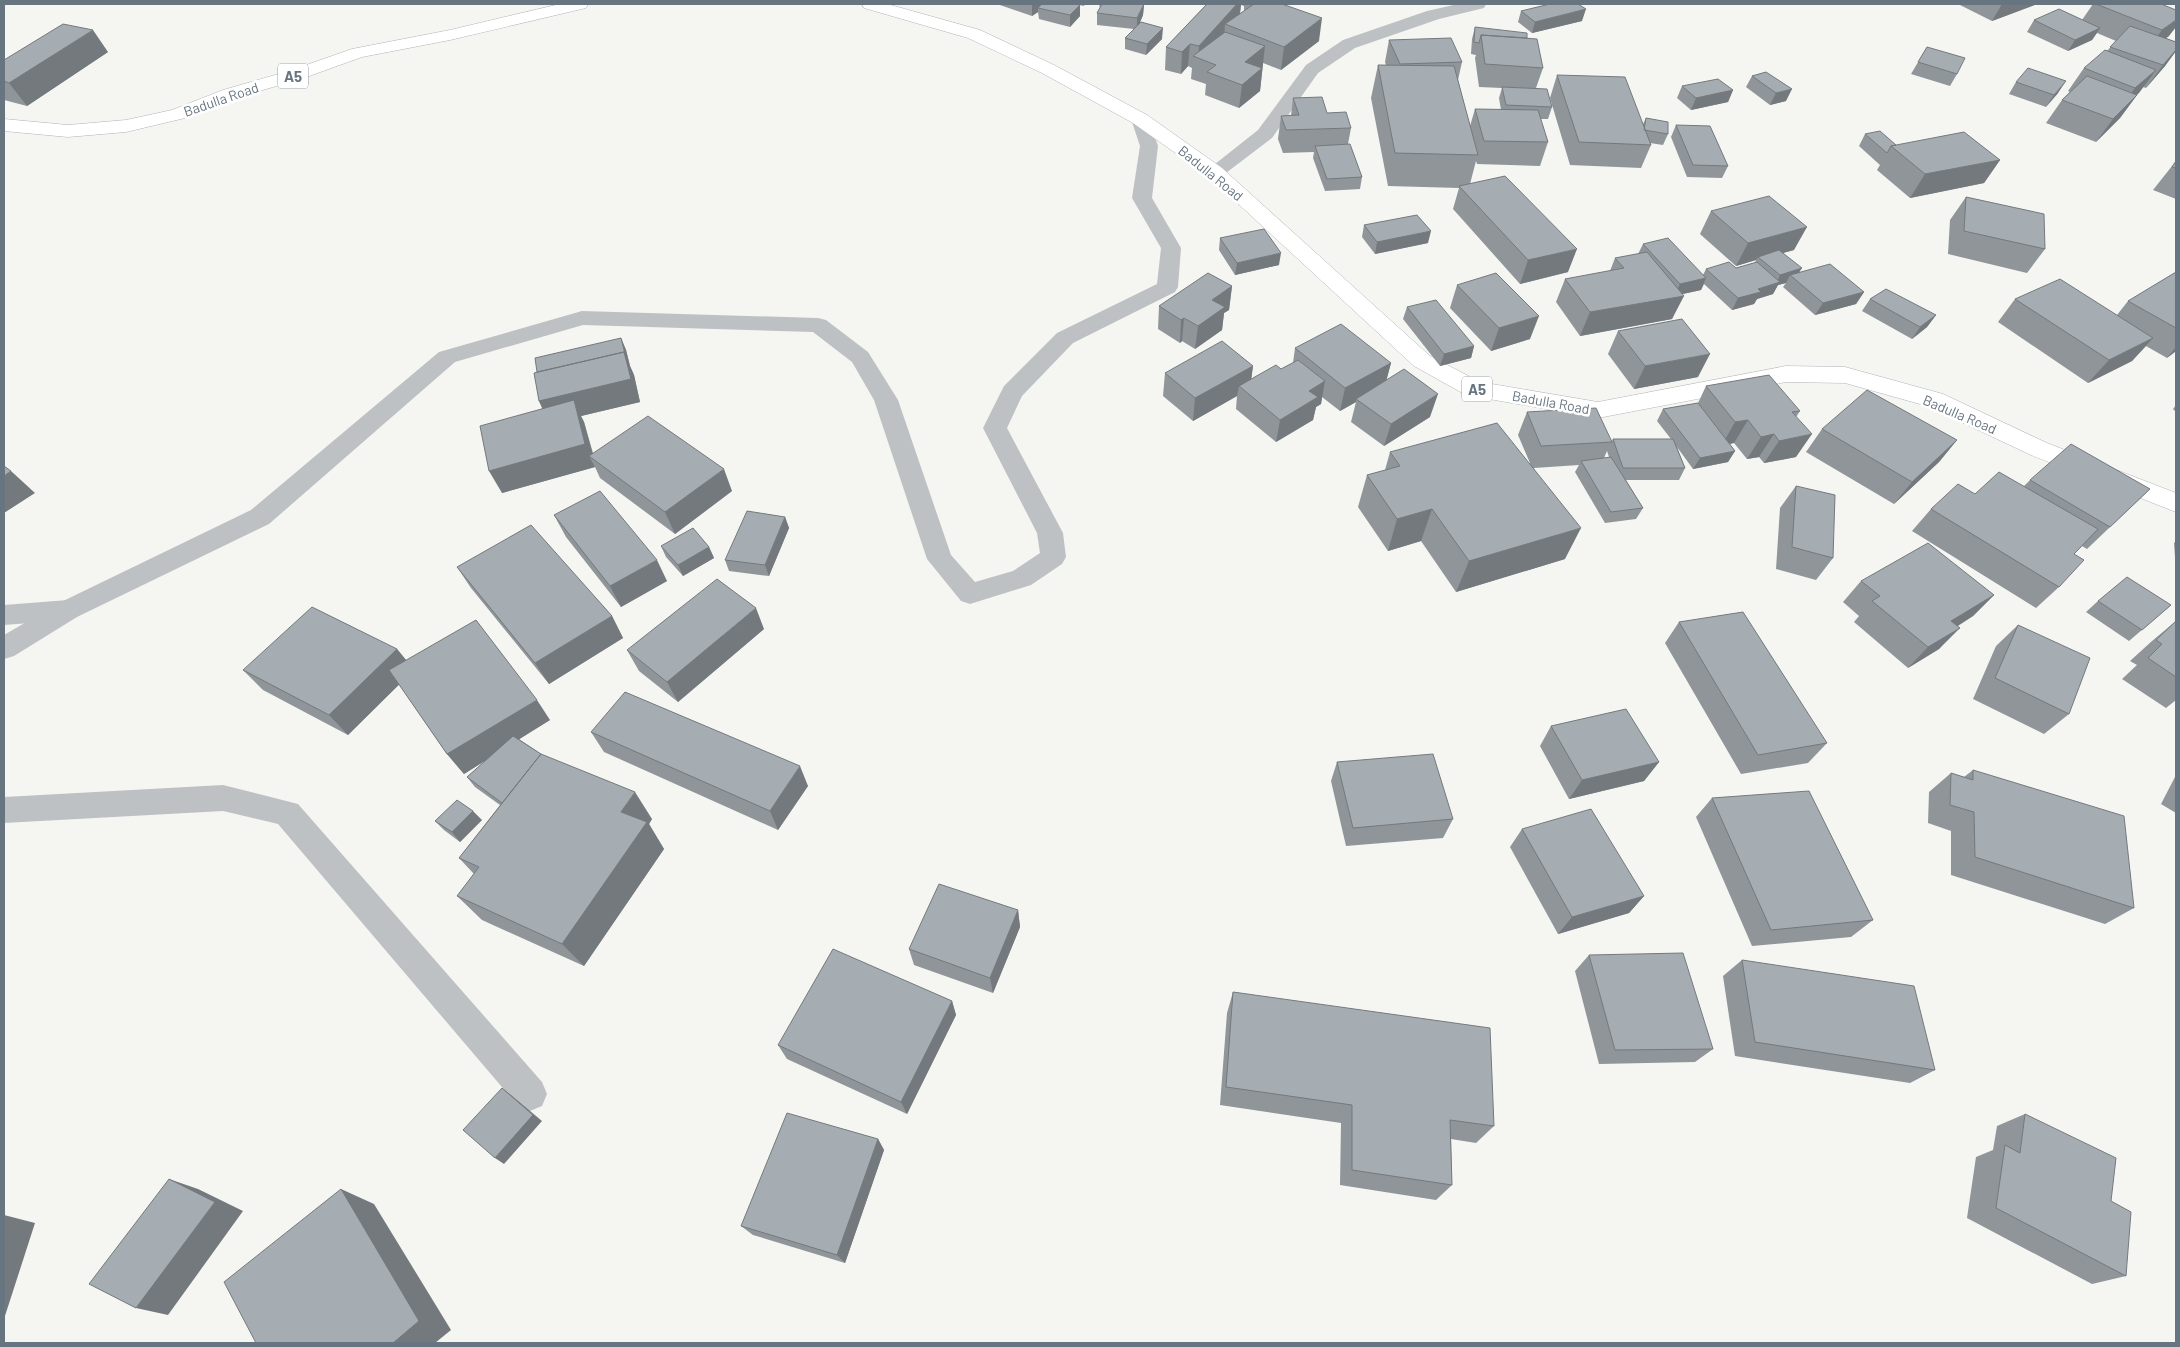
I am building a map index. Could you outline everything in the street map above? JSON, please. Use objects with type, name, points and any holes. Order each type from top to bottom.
[{"type":"highway","name":"Badulla Road","points":[[4,125],[68,131],[126,126],[178,114],[229,94],[295,75],[358,53],[450,35],[580,4]]},
{"type":"highway","name":"Badulla Road","points":[[870,4],[974,34],[1048,69],[1140,119],[1215,172],[1422,361],[1474,389],[1598,410],[1786,374],[1845,375],[1935,400],[2039,450],[2176,503]]},
{"type":"street","points":[[1215,172],[1265,134],[1312,69],[1349,44],[1428,9],[1478,4]]},
{"type":"street","points":[[4,648],[68,610],[260,517],[447,358],[582,318],[818,325],[860,357],[886,400],[940,559],[970,594],[1022,578],[1053,557],[1050,533],[995,428],[1012,392],[1065,338],[1166,287],[1171,248],[1142,198],[1149,146],[1140,119]]},
{"type":"street","points":[[4,615],[68,610]]},
{"type":"street","points":[[4,810],[223,798],[287,813],[530,1094]]},
{"type":"building","points":[[1042,4],[1080,5],[1070,15],[1038,8]]},
{"type":"building","points":[[1102,4],[1144,4],[1137,18],[1097,13]]},
{"type":"building","points":[[1207,4],[1237,4],[1199,46],[1190,44],[1182,52],[1166,47]]},
{"type":"building","points":[[1254,4],[1282,4],[1322,18],[1284,47],[1225,24]]},
{"type":"building","points":[[1550,4],[1578,4],[1586,9],[1535,22],[1521,11]]},
{"type":"building","points":[[2096,4],[2161,4],[2176,10],[2176,20],[2162,30]]},
{"type":"building","points":[[2059,9],[2100,28],[2075,40],[2034,20]]},
{"type":"building","points":[[1141,22],[1163,28],[1147,44],[1125,38]]},
{"type":"building","points":[[63,24],[93,30],[9,83],[4,81],[4,60]]},
{"type":"building","points":[[2130,26],[2176,42],[2176,50],[2163,65],[2110,47]]},
{"type":"building","points":[[1475,27],[1527,33],[1527,38],[1481,35],[1479,43],[1474,42]]},
{"type":"building","points":[[1225,32],[1265,46],[1245,62],[1262,68],[1242,85],[1207,72],[1216,65],[1193,56]]},
{"type":"building","points":[[1481,35],[1537,39],[1543,68],[1485,64]]},
{"type":"building","points":[[1451,38],[1462,62],[1400,64],[1389,40]]},
{"type":"building","points":[[1927,47],[1965,58],[1957,74],[1918,62]]},
{"type":"building","points":[[2105,50],[2156,70],[2135,88],[2084,68]]},
{"type":"building","points":[[1378,65],[1454,66],[1478,155],[1395,153]]},
{"type":"building","points":[[2028,68],[2066,81],[2054,95],[2016,82]]},
{"type":"building","points":[[1766,72],[1792,89],[1776,93],[1752,76]]},
{"type":"building","points":[[1557,75],[1625,77],[1651,145],[1579,142]]},
{"type":"building","points":[[2087,76],[2137,95],[2113,119],[2062,100]]},
{"type":"building","points":[[1718,79],[1733,90],[1696,98],[1682,86]]},
{"type":"building","points":[[1502,87],[1547,89],[1552,107],[1506,105]]},
{"type":"building","points":[[1322,97],[1327,113],[1346,112],[1351,128],[1286,130],[1281,116],[1299,115],[1293,98]]},
{"type":"building","points":[[1475,109],[1538,110],[1548,142],[1484,141]]},
{"type":"building","points":[[1646,118],[1668,122],[1668,134],[1644,130]]},
{"type":"building","points":[[1676,125],[1710,126],[1728,166],[1693,165]]},
{"type":"building","points":[[1880,131],[1896,145],[1891,146],[1887,153],[1865,134]]},
{"type":"building","points":[[1964,132],[2000,160],[1925,174],[1891,146]]},
{"type":"building","points":[[1350,144],[1362,177],[1327,179],[1315,146]]},
{"type":"building","points":[[1505,176],[1577,249],[1528,260],[1459,186]]},
{"type":"building","points":[[1769,196],[1807,227],[1748,243],[1711,211]]},
{"type":"building","points":[[1966,197],[2044,214],[2045,249],[1964,231]]},
{"type":"building","points":[[1417,215],[1431,231],[1377,242],[1364,225]]},
{"type":"building","points":[[1264,229],[1281,253],[1237,263],[1220,238]]},
{"type":"building","points":[[1668,238],[1706,278],[1680,284],[1643,244]]},
{"type":"building","points":[[1779,250],[1802,268],[1780,275],[1758,257]]},
{"type":"building","points":[[1647,252],[1684,296],[1590,312],[1565,279],[1624,268],[1615,258]]},
{"type":"building","points":[[1729,262],[1736,268],[1757,262],[1780,282],[1758,289],[1761,292],[1738,298],[1706,269]]},
{"type":"building","points":[[1830,264],[1864,292],[1823,303],[1790,275]]},
{"type":"building","points":[[2176,272],[2176,328],[2128,301]]},
{"type":"building","points":[[1208,273],[1232,286],[1212,300],[1225,307],[1198,326],[1184,318],[1181,320],[1159,306]]},
{"type":"building","points":[[1496,273],[1539,316],[1499,328],[1457,285]]},
{"type":"building","points":[[2060,279],[2153,338],[2109,360],[2015,299]]},
{"type":"building","points":[[1886,289],[1936,315],[1920,327],[1870,299]]},
{"type":"building","points":[[1436,300],[1474,346],[1444,354],[1407,307]]},
{"type":"building","points":[[1682,319],[1710,354],[1645,366],[1618,331]]},
{"type":"building","points":[[1341,324],[1391,363],[1345,388],[1295,348]]},
{"type":"building","points":[[621,338],[625,354],[624,352],[537,372],[535,358]]},
{"type":"building","points":[[1222,341],[1253,366],[1195,398],[1165,373]]},
{"type":"building","points":[[624,352],[631,379],[539,401],[534,373]]},
{"type":"building","points":[[1298,360],[1325,381],[1309,391],[1318,397],[1280,420],[1239,386],[1276,365],[1281,369]]},
{"type":"building","points":[[1404,369],[1438,394],[1391,424],[1356,399]]},
{"type":"building","points":[[1769,375],[1800,411],[1792,412],[1812,434],[1779,441],[1774,434],[1761,437],[1748,420],[1735,422],[1706,386]]},
{"type":"building","points":[[1867,390],[1957,440],[1912,482],[1822,429]]},
{"type":"building","points":[[574,400],[585,444],[489,471],[480,426]]},
{"type":"building","points":[[1698,403],[1735,451],[1700,458],[1663,409]]},
{"type":"building","points":[[1596,408],[1612,442],[1541,446],[1527,412]]},
{"type":"building","points":[[648,416],[724,469],[665,512],[589,456]]},
{"type":"building","points":[[1497,423],[1581,528],[1469,561],[1432,509],[1397,519],[1367,475],[1400,466],[1390,452]]},
{"type":"building","points":[[1613,439],[1673,439],[1685,468],[1623,468]]},
{"type":"building","points":[[2071,444],[2150,489],[2110,527],[2030,480]]},
{"type":"building","points":[[1611,457],[1643,508],[1611,512],[1581,461]]},
{"type":"building","points":[[4,466],[11,471],[4,476]]},
{"type":"building","points":[[1999,472],[2098,529],[2074,554],[2084,560],[2059,587],[1931,509],[1958,484],[1975,494]]},
{"type":"building","points":[[1796,486],[1835,495],[1833,558],[1792,547]]},
{"type":"building","points":[[600,491],[657,560],[610,586],[554,515]]},
{"type":"building","points":[[747,511],[785,517],[765,565],[725,560]]},
{"type":"building","points":[[531,525],[612,616],[535,663],[457,567]]},
{"type":"building","points":[[693,528],[709,547],[678,565],[661,546]]},
{"type":"building","points":[[1928,543],[1994,595],[1951,621],[1960,628],[1928,647],[1872,601],[1880,596],[1861,581]]},
{"type":"building","points":[[2127,577],[2171,605],[2142,630],[2098,601]]},
{"type":"building","points":[[717,579],[756,608],[667,682],[627,650]]},
{"type":"building","points":[[312,607],[397,649],[329,715],[243,670]]},
{"type":"building","points":[[1743,612],[1827,743],[1758,755],[1679,622]]},
{"type":"building","points":[[476,620],[537,700],[447,754],[389,670]]},
{"type":"building","points":[[2176,621],[2176,677],[2148,658],[2162,644],[2156,640]]},
{"type":"building","points":[[2018,625],[2090,658],[2069,714],[1995,678]]},
{"type":"building","points":[[625,692],[800,766],[770,811],[591,732]]},
{"type":"building","points":[[1626,709],[1659,762],[1582,780],[1551,726]]},
{"type":"building","points":[[513,736],[541,754],[502,803],[467,777]]},
{"type":"building","points":[[541,754],[635,792],[621,812],[647,822],[562,944],[457,896],[479,867],[459,858]]},
{"type":"building","points":[[1433,754],[1453,819],[1353,828],[1337,762]]},
{"type":"building","points":[[1973,770],[2124,816],[2134,908],[1975,857],[1974,812],[1950,805],[1951,773],[1973,780]]},
{"type":"building","points":[[1809,791],[1873,920],[1771,930],[1712,798]]},
{"type":"building","points":[[457,800],[473,811],[452,832],[435,821]]},
{"type":"building","points":[[1591,809],[1644,896],[1572,917],[1522,829]]},
{"type":"building","points":[[939,884],[1018,910],[990,978],[909,949]]},
{"type":"building","points":[[833,949],[952,1001],[901,1102],[778,1045]]},
{"type":"building","points":[[1683,953],[1713,1049],[1615,1050],[1589,955]]},
{"type":"building","points":[[1742,960],[1914,986],[1935,1070],[1755,1042]]},
{"type":"building","points":[[1233,992],[1490,1028],[1494,1126],[1450,1120],[1452,1185],[1352,1170],[1352,1105],[1226,1087]]},
{"type":"building","points":[[502,1088],[533,1115],[495,1158],[463,1130]]},
{"type":"building","points":[[787,1113],[878,1139],[837,1255],[741,1226]]},
{"type":"building","points":[[2025,1114],[2116,1158],[2111,1201],[2131,1212],[2126,1276],[1996,1208],[2005,1145],[2020,1153]]},
{"type":"building","points":[[169,1179],[215,1202],[136,1308],[89,1284]]},
{"type":"building","points":[[341,1189],[419,1321],[393,1343],[256,1343],[224,1282]]}]
